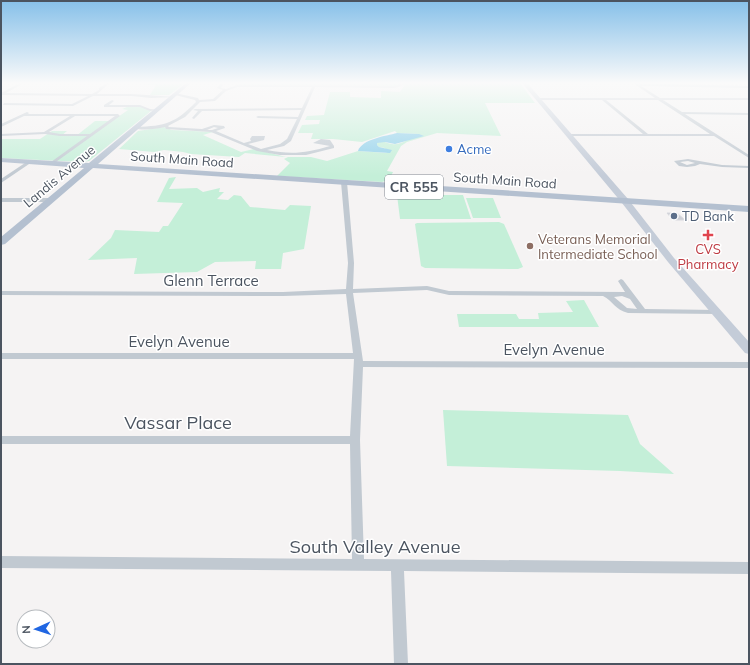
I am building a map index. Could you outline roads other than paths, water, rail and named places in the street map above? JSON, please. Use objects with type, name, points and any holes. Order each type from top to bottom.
[{"type":"main road","name":"Landis Avenue","points":[[1,242],[152,114]]},
{"type":"main road","name":"South Main Road","points":[[1,160],[749,209]]},
{"type":"street","points":[[136,128],[166,125],[178,122],[186,114]]},
{"type":"street","points":[[194,118],[197,114]]},
{"type":"street","points":[[262,151],[287,142],[301,114]]},
{"type":"street","points":[[551,114],[625,201],[671,260],[749,350]]},
{"type":"street","points":[[621,114],[647,135]]},
{"type":"street","points":[[682,114],[749,157]]},
{"type":"street","points":[[1,126],[23,115],[118,115],[53,163]]},
{"type":"street","points":[[45,133],[75,115]]},
{"type":"street","points":[[258,117],[299,118]]},
{"type":"street","points":[[166,125],[167,128],[173,129],[199,129],[212,131],[242,146],[254,142]]},
{"type":"street","points":[[199,129],[214,126],[224,127],[212,131]]},
{"type":"street","points":[[1,135],[45,133],[60,135],[91,135]]},
{"type":"street","points":[[206,134],[242,146],[280,154],[299,155],[331,147],[331,144]]},
{"type":"street","points":[[212,136],[220,134]]},
{"type":"street","points":[[568,135],[716,135]]},
{"type":"street","points":[[1,181],[30,162]]},
{"type":"street","points":[[699,162],[749,167]]},
{"type":"street","points":[[344,182],[351,263],[349,291],[355,326],[358,360],[355,440],[358,565]]},
{"type":"street","points":[[1,200],[51,200]]},
{"type":"street","points":[[621,281],[643,312]]},
{"type":"street","name":"Glenn Terrace","points":[[1,292],[283,294],[420,288],[435,289],[448,293],[623,294],[634,298]]},
{"type":"street","points":[[608,295],[621,309],[628,311],[717,312]]},
{"type":"street","name":"Evelyn Avenue","points":[[1,356],[749,365]]},
{"type":"street","name":"Vassar Place","points":[[1,440],[355,440]]},
{"type":"street","name":"South Valley Avenue","points":[[1,562],[749,568]]},
{"type":"street","points":[[397,566],[400,664]]},
{"type":"water","points":[[397,133],[419,134],[424,136],[395,144],[385,142],[377,143],[379,147],[392,150],[390,153],[358,151],[360,147],[369,141]]},
{"type":"place","name":"Acme","points":[[449,149]]},
{"type":"place","name":"TD Bank","points":[[674,216]]},
{"type":"place","name":"CVS Pharmacy","points":[[708,235]]},
{"type":"place","name":"Veterans Memorial Intermediate School","points":[[530,246]]}]
